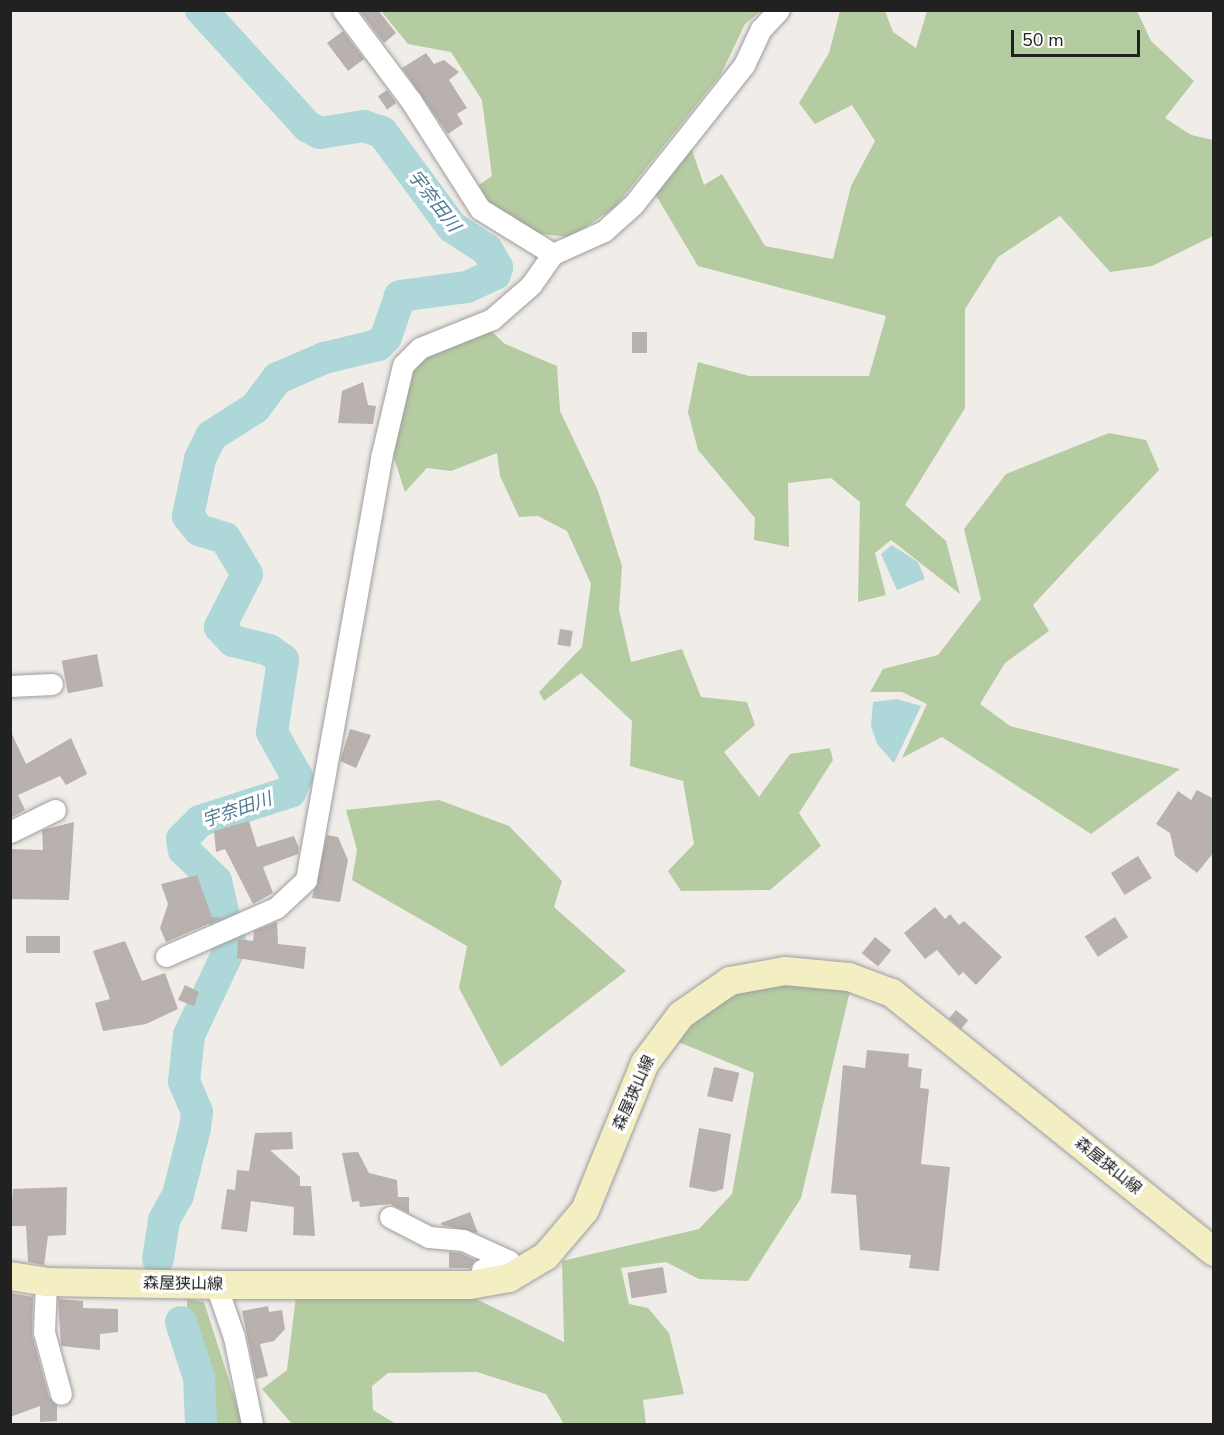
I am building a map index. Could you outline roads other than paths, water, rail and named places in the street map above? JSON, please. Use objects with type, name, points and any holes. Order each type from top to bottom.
[{"type":"main road","name":"森屋狭山線","points":[[10,1276],[46,1282],[216,1285],[483,1284],[523,1271],[574,1226],[645,1063],[681,1015],[730,981],[785,971],[849,978],[892,993],[1214,1252]]},
{"type":"street","points":[[343,10],[411,101],[480,209],[553,254]]},
{"type":"street","points":[[166,956],[228,931],[276,908],[306,880],[381,458],[403,365],[420,348],[492,319],[531,285],[553,254],[604,231],[633,205],[744,65],[761,30],[779,10]]},
{"type":"street","points":[[10,686],[52,684]]},
{"type":"street","points":[[10,832],[55,810]]},
{"type":"street","points":[[390,1217],[429,1237],[463,1240],[509,1261],[482,1270],[483,1284]]},
{"type":"street","points":[[46,1282],[44,1332],[61,1394]]},
{"type":"street","points":[[216,1285],[234,1337],[252,1425]]},
{"type":"water","points":[[892,545],[918,562],[925,579],[897,590],[881,554]]},
{"type":"water","points":[[897,699],[921,706],[894,763],[877,744],[871,726],[873,702]]},
{"type":"waterway","name":"宇奈田川","points":[[158,1259],[164,1220],[178,1195],[195,1128],[197,1112],[184,1082],[189,1035],[231,946],[216,881],[184,850],[182,839],[200,821],[290,792],[297,777],[272,732],[283,660],[269,650],[233,641],[220,627],[247,574],[225,538],[199,530],[188,516],[200,459],[211,436],[255,408],[278,378],[324,358],[378,345],[386,337],[400,296],[467,287],[495,274],[497,267],[487,250],[452,227],[382,132],[364,126],[320,133],[308,127],[201,10]]},
{"type":"waterway","name":"宇奈田川","points":[[181,1322],[199,1378],[201,1424]]}]
